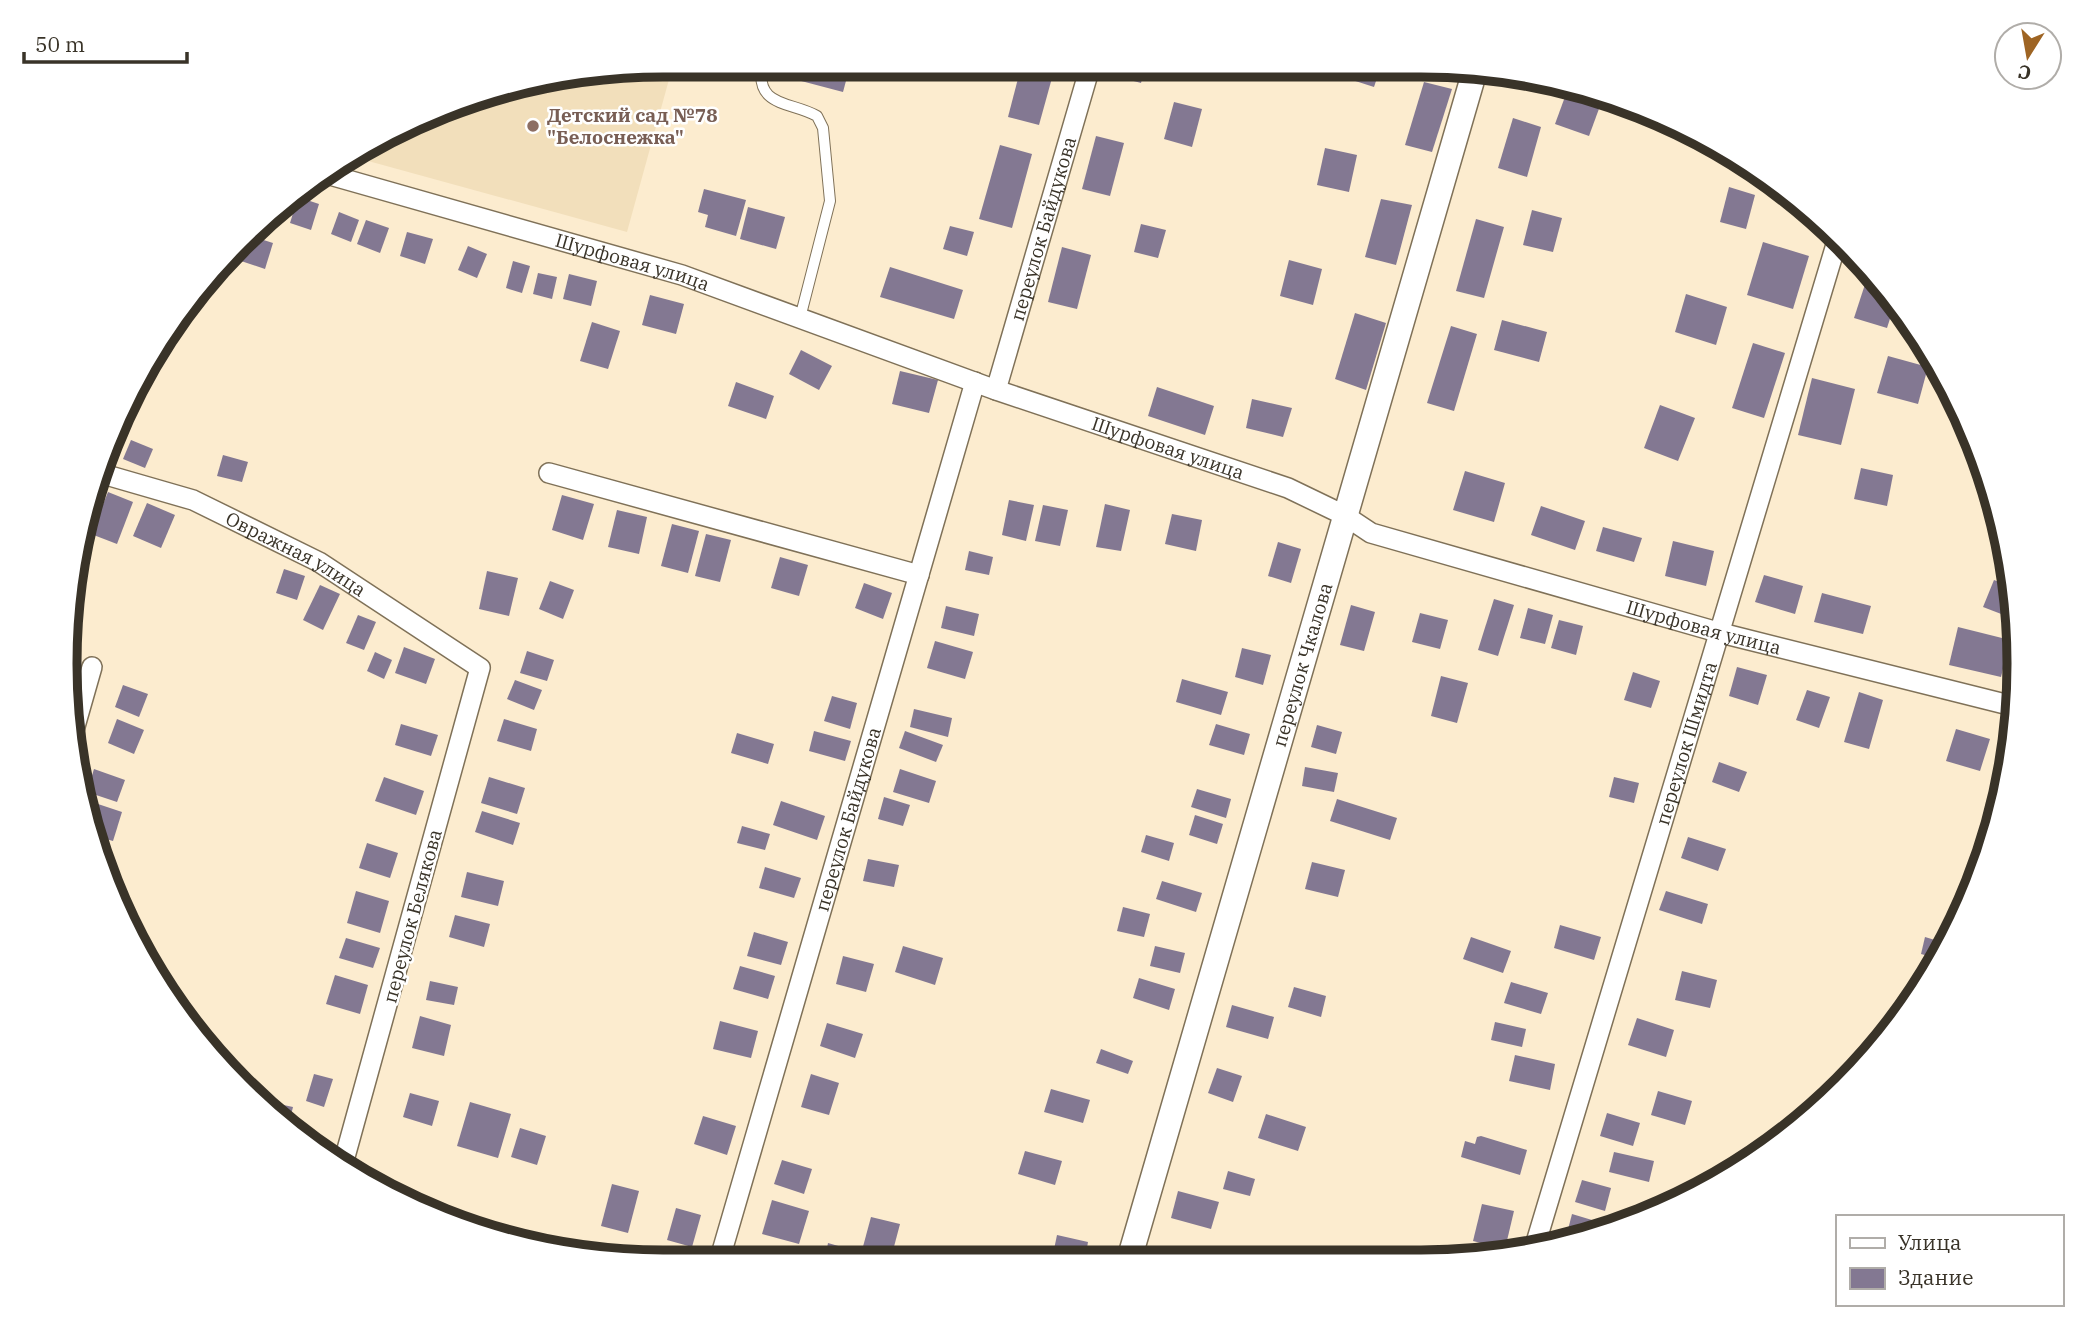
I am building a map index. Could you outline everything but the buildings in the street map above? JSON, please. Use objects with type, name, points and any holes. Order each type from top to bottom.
[{"type":"street","name":"переулок Байдукова","points":[[996,390],[1087,77]]},
{"type":"street","name":"переулок Чкалова","points":[[1132,1250],[1472,79]]},
{"type":"street","name":"Шурфовая улица","points":[[337,177],[682,275],[996,390],[1288,488],[1344,515],[1370,533],[1721,633],[2006,704]]},
{"type":"street","name":"переулок Шмидта","points":[[1537,1238],[1835,249]]},
{"type":"street","name":"переулок Байдукова","points":[[722,1250],[975,382]]},
{"type":"street","points":[[549,473],[919,575]]},
{"type":"street","name":"Овражная улица","points":[[108,475],[193,500],[319,562],[480,668]]},
{"type":"street","points":[[79,712],[92,667]]},
{"type":"street","name":"переулок Белякова","points":[[345,1156],[480,668]]},
{"type":"lane","points":[[762,77],[762,85],[767,95],[776,102],[817,116],[823,128],[829,206],[800,318]]},
{"type":"shaded area","name":"Детский сад №78 \"Белоснежка\"","points":[[670,77],[627,232],[364,160],[404,137],[439,122],[512,97],[587,82]]},
{"type":"place","name":"Детский сад №78 \"Белоснежка\"","points":[[533,126]]}]
